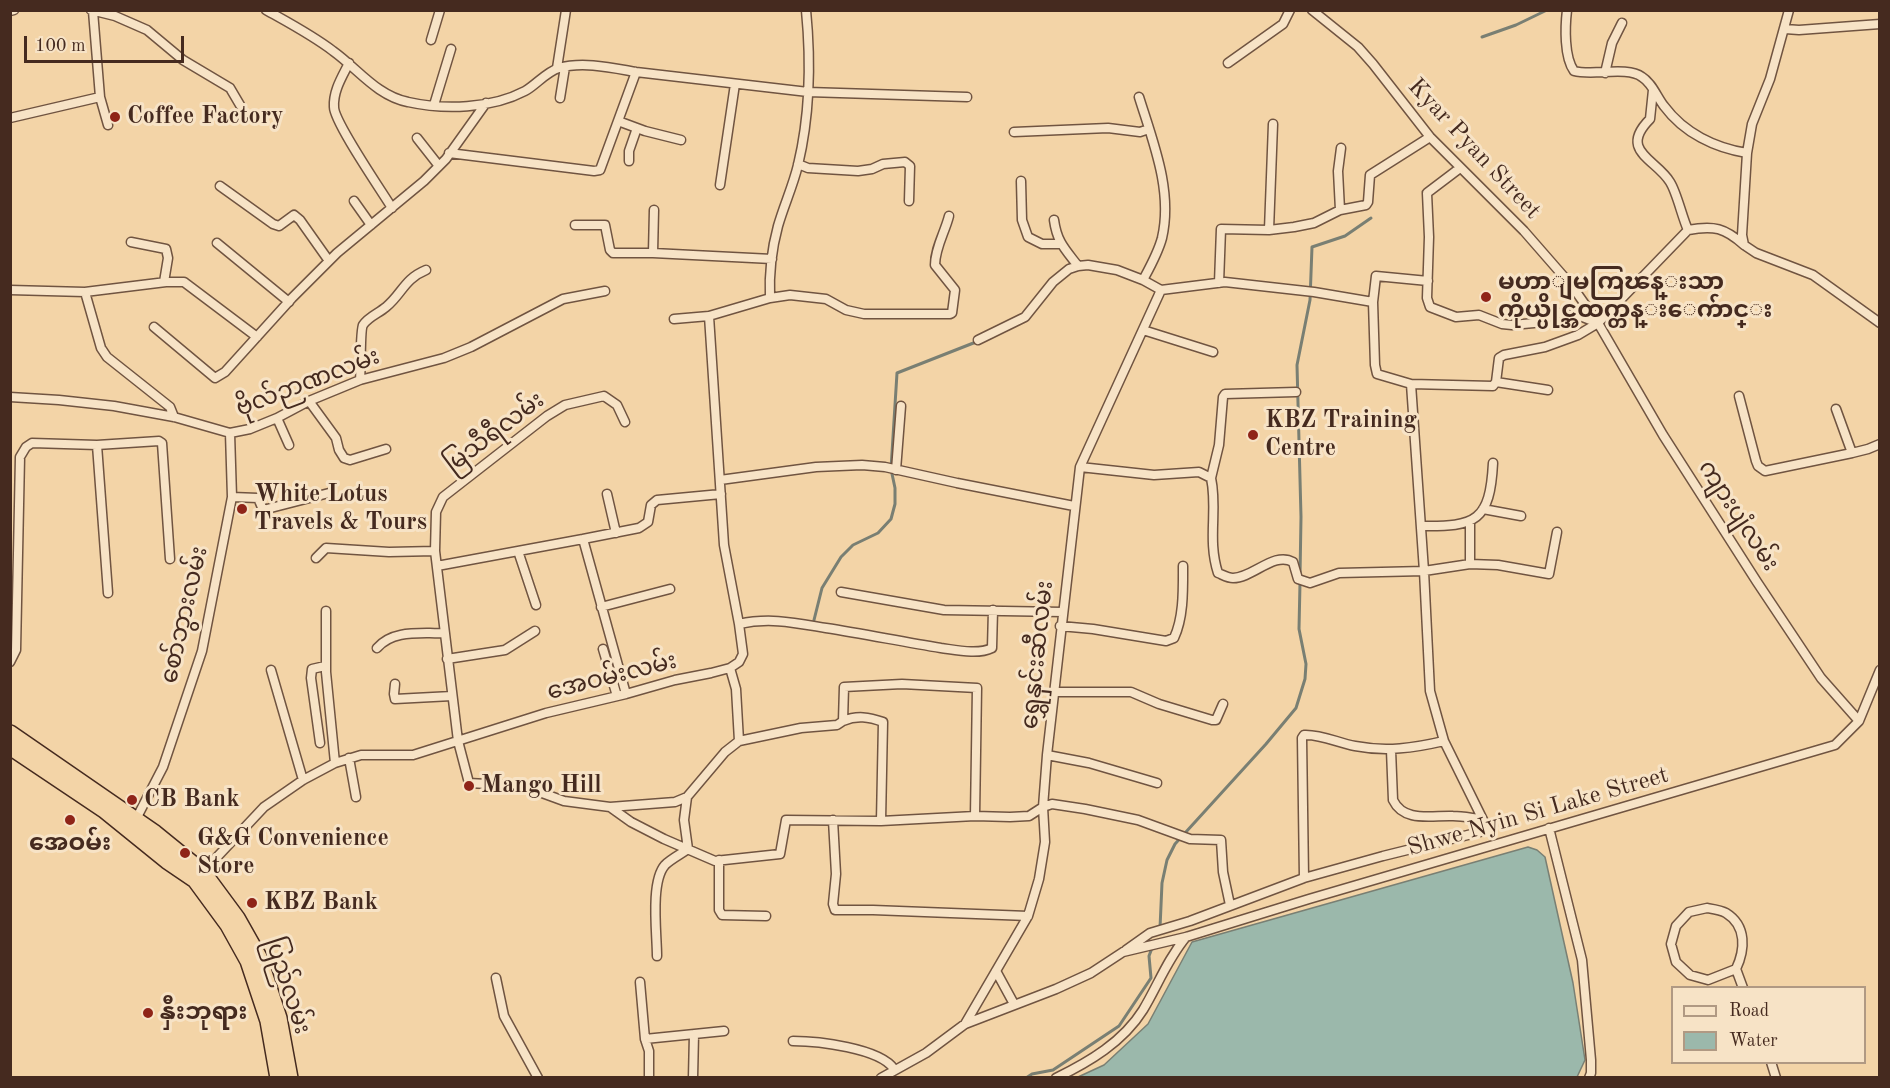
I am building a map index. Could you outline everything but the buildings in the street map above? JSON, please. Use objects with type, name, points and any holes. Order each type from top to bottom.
[{"type":"highway","name":"ပြည်လမ်း","points":[[11,734],[199,876],[237,918],[259,957],[279,1018],[290,1077]]},
{"type":"highway","name":"ပြည်လမ်း","points":[[10,747],[104,810],[132,825]]},
{"type":"highway","name":"ပြည်လမ်း","points":[[199,876],[248,961],[268,1021],[278,1077]]},
{"type":"street","points":[[266,10],[315,38],[349,63],[379,90],[406,102],[458,108],[486,103],[524,91],[561,68],[575,66],[611,68],[808,92],[967,98]]},
{"type":"street","points":[[431,40],[440,10]]},
{"type":"street","points":[[560,98],[566,10]]},
{"type":"street","points":[[770,298],[777,228],[790,196],[806,123],[808,92],[806,10]]},
{"type":"street","points":[[1228,63],[1284,24],[1290,10]]},
{"type":"street","name":"Kyar Pyan Street","points":[[1312,10],[1358,47],[1430,137],[1550,259],[1598,323]]},
{"type":"street","points":[[1567,10],[1568,51],[1574,71],[1642,76],[1666,109],[1691,132],[1715,145],[1747,153]]},
{"type":"street","points":[[1744,244],[1742,235],[1747,153],[1752,124],[1770,79],[1789,10]]},
{"type":"street","points":[[108,125],[100,97],[92,11],[115,15],[147,30],[183,60],[230,87],[240,105]]},
{"type":"street","points":[[1605,73],[1612,43],[1622,23]]},
{"type":"street","points":[[1785,29],[1880,24]]},
{"type":"street","points":[[434,105],[451,49]]},
{"type":"street","points":[[349,63],[336,89],[333,109],[392,208]]},
{"type":"street","points":[[449,153],[600,170],[636,72]]},
{"type":"street","points":[[720,185],[735,84]]},
{"type":"street","points":[[1653,90],[1650,119],[1637,136],[1647,161],[1668,179],[1688,230]]},
{"type":"street","points":[[10,118],[100,97]]},
{"type":"street","points":[[1139,98],[1161,172],[1165,220],[1161,240],[1143,280]]},
{"type":"street","points":[[154,327],[215,378],[225,372],[329,261],[439,166],[486,103]]},
{"type":"street","points":[[618,121],[681,140]]},
{"type":"street","points":[[1269,230],[1273,124]]},
{"type":"street","points":[[629,161],[629,152],[637,128]]},
{"type":"street","points":[[1014,132],[1108,128],[1140,132],[1149,129]]},
{"type":"street","points":[[1219,283],[1221,229],[1269,230],[1314,223],[1340,210],[1368,204],[1371,175],[1430,137]]},
{"type":"street","points":[[417,138],[439,166]]},
{"type":"street","points":[[1340,210],[1338,185],[1341,148]]},
{"type":"street","points":[[798,164],[808,168],[858,171],[872,170],[883,164],[905,162],[910,166],[909,201]]},
{"type":"street","points":[[1460,168],[1427,193],[1429,237],[1427,298],[1430,306],[1456,317],[1479,315],[1502,324],[1534,323],[1557,313],[1580,316],[1598,323]]},
{"type":"street","points":[[1021,181],[1022,220],[1028,237],[1042,244],[1060,244]]},
{"type":"street","points":[[220,186],[273,224],[279,226],[294,215],[329,261]]},
{"type":"street","points":[[354,201],[371,225]]},
{"type":"street","points":[[653,253],[654,210]]},
{"type":"street","points":[[674,319],[709,316],[770,298],[790,295],[826,299],[846,310],[864,314],[950,314],[955,290],[935,265],[937,250],[946,230],[949,216]]},
{"type":"street","points":[[1054,220],[1060,244],[1078,266]]},
{"type":"street","points":[[575,225],[605,225],[610,250],[613,253],[772,260]]},
{"type":"street","points":[[1428,281],[1376,276],[1373,302],[1377,374],[1411,384],[1493,386],[1496,382],[1499,358],[1504,355],[1545,348],[1598,323],[1688,230],[1701,228],[1729,232],[1756,253],[1813,275],[1880,323]]},
{"type":"street","points":[[131,242],[166,249],[168,258],[164,282]]},
{"type":"street","points":[[217,243],[289,302]]},
{"type":"street","points":[[978,340],[1025,317],[1053,282],[1068,269],[1088,265],[1117,270],[1161,290],[1219,283],[1304,290],[1373,302]]},
{"type":"street","points":[[360,380],[362,326],[388,305],[405,283],[426,270]]},
{"type":"street","points":[[10,290],[85,292],[164,282],[184,282],[257,337]]},
{"type":"street","name":"ရွှေနှင်းဆီလမ်း","points":[[965,1024],[1028,916],[1045,842],[1043,807],[1047,755],[1080,467],[1161,290]]},
{"type":"street","name":"ဗိုလ်ဉာဏလမ်း","points":[[10,397],[114,406],[174,417],[230,433],[250,429],[277,418],[309,401],[360,380],[444,358],[471,348],[563,299],[605,291]]},
{"type":"street","points":[[85,292],[101,348],[107,357],[170,407],[174,417]]},
{"type":"street","points":[[709,316],[713,409],[724,545],[743,654],[739,662],[730,668],[736,689],[739,741]]},
{"type":"street","name":"ကျားပျံလမ်း","points":[[1598,323],[1663,435],[1757,582],[1821,678],[1859,721]]},
{"type":"street","points":[[1143,330],[1213,352]]},
{"type":"street","points":[[1496,382],[1548,390]]},
{"type":"street","points":[[881,1077],[926,1053],[965,1024],[1091,973],[1150,933],[1304,878],[1488,830],[1444,741],[1430,691],[1411,384]]},
{"type":"street","points":[[1296,392],[1225,394],[1223,397],[1219,445],[1211,478],[1214,488],[1211,533],[1218,573],[1232,578],[1260,569],[1276,560],[1287,558],[1293,562],[1301,580],[1310,583],[1339,573],[1424,571],[1470,564],[1498,565],[1549,574],[1557,532]]},
{"type":"street","name":"မြသီရီလမ်း","points":[[610,807],[564,801],[523,786],[469,783],[458,741],[447,659],[435,551],[436,512],[443,497],[547,416],[565,405],[604,396],[617,405],[625,422]]},
{"type":"street","points":[[1738,396],[1756,461],[1758,466],[1765,471],[1852,453],[1880,444]]},
{"type":"street","points":[[309,401],[336,438],[344,458],[350,460],[386,449]]},
{"type":"street","points":[[892,469],[901,406]]},
{"type":"street","points":[[1836,409],[1852,453]]},
{"type":"street","points":[[277,418],[289,445]]},
{"type":"street","name":"စော်ဘွားလမ်း","points":[[132,825],[163,767],[196,672],[232,497],[230,433]]},
{"type":"street","points":[[10,662],[16,650],[20,457],[26,447],[32,443],[97,445],[159,441],[162,443],[170,559]]},
{"type":"street","points":[[97,445],[108,593]]},
{"type":"street","points":[[1421,526],[1460,525],[1470,521],[1488,502],[1492,488],[1493,463]]},
{"type":"street","points":[[720,480],[837,465],[892,469],[1074,506]]},
{"type":"street","points":[[1080,467],[1154,475],[1199,472],[1211,478]]},
{"type":"street","points":[[264,510],[329,493]]},
{"type":"street","points":[[607,494],[616,533]]},
{"type":"street","points":[[437,566],[639,528],[648,522],[651,505],[657,500],[721,494]]},
{"type":"street","points":[[232,497],[258,498],[269,524]]},
{"type":"street","points":[[1483,509],[1521,516]]},
{"type":"street","points":[[1470,521],[1470,564]]},
{"type":"street","points":[[583,539],[626,694]]},
{"type":"street","points":[[316,558],[326,548],[388,552],[435,551]]},
{"type":"street","points":[[518,551],[536,605]]},
{"type":"street","points":[[1060,626],[1166,641],[1174,638],[1182,600],[1183,566]]},
{"type":"street","points":[[601,607],[670,589]]},
{"type":"street","points":[[841,592],[944,610],[1062,612]]},
{"type":"street","points":[[739,624],[771,619],[795,621],[928,646],[986,651],[992,648],[993,610]]},
{"type":"street","points":[[326,611],[325,666],[335,763]]},
{"type":"street","points":[[447,659],[505,650],[535,631]]},
{"type":"street","points":[[377,648],[385,639],[399,634],[444,633]]},
{"type":"street","points":[[603,649],[617,696]]},
{"type":"street","points":[[320,743],[311,678],[312,669],[325,666]]},
{"type":"street","name":"အေဝမ်းလမ်း","points":[[199,876],[264,807],[303,780],[335,763],[361,755],[413,755],[546,713],[730,668]]},
{"type":"street","points":[[270,670],[303,780]]},
{"type":"street","name":"Shwe Nyin Si Lake Street","points":[[1123,952],[1186,937],[1835,744],[1859,721],[1880,670]]},
{"type":"street","points":[[395,684],[395,699],[452,696]]},
{"type":"street","points":[[843,721],[844,687],[902,684],[977,688],[975,816]]},
{"type":"street","points":[[1055,693],[1131,692],[1159,704],[1212,720],[1216,720],[1223,704]]},
{"type":"street","points":[[610,807],[675,802],[687,797],[724,752],[739,741],[801,728],[837,725],[852,717],[864,717],[883,722],[881,821]]},
{"type":"street","points":[[1304,878],[1302,738],[1304,735],[1353,746],[1391,750],[1414,748],[1444,741]]},
{"type":"street","points":[[1391,750],[1393,800],[1396,807],[1404,813],[1417,816],[1481,819]]},
{"type":"street","points":[[1047,755],[1089,763],[1157,783]]},
{"type":"street","points":[[349,758],[356,797]]},
{"type":"street","points":[[687,797],[684,820],[688,849]]},
{"type":"street","points":[[610,807],[639,826],[715,861],[780,854],[786,820],[881,821],[975,816],[1029,816],[1052,804],[1085,809],[1138,820],[1190,839],[1221,840],[1221,863],[1230,905]]},
{"type":"street","points":[[833,820],[836,874],[833,904],[835,910],[1028,916]]},
{"type":"street","points":[[1549,828],[1582,960],[1591,1060],[1589,1077]]},
{"type":"street","points":[[657,956],[659,874],[665,865],[688,849]]},
{"type":"street","points":[[719,860],[719,910],[722,915],[766,916]]},
{"type":"street","points":[[1736,969],[1708,980],[1690,975],[1676,962],[1671,944],[1676,926],[1689,912],[1707,908],[1726,912],[1739,925],[1744,944],[1736,969],[1743,986]]},
{"type":"street","points":[[1056,1077],[1098,1054],[1124,1035],[1143,1010],[1173,952],[1186,937]]},
{"type":"street","points":[[996,971],[1014,1004]]},
{"type":"street","points":[[496,978],[504,1016],[538,1077]]},
{"type":"street","points":[[640,982],[645,1039],[649,1051],[649,1077]]},
{"type":"street","points":[[645,1039],[724,1031]]},
{"type":"street","points":[[693,1077],[694,1034]]},
{"type":"street","points":[[793,1041],[833,1044],[854,1049],[882,1059],[891,1064],[894,1069]]},
{"type":"water","points":[[1528,847],[1537,850],[1545,857],[1573,983],[1585,1060],[1577,1077],[1078,1077],[1104,1065],[1148,1024],[1192,942]]},
{"type":"waterway","points":[[1482,37],[1516,25],[1547,10]]},
{"type":"waterway","points":[[1300,576],[1301,517],[1297,365],[1310,300],[1312,247],[1345,236],[1371,218]]},
{"type":"waterway","points":[[813,624],[822,588],[841,557],[853,545],[878,533],[891,519],[895,504],[895,488],[891,469],[897,373],[976,342]]},
{"type":"waterway","points":[[1160,928],[1162,883],[1167,860],[1175,844],[1296,708],[1305,679],[1306,664],[1299,629],[1300,583]]},
{"type":"waterway","points":[[1026,1078],[1032,1074],[1053,1070],[1119,1026],[1151,978],[1149,956],[1152,948]]},
{"type":"place","name":"Coffee Factory","points":[[115,117]]},
{"type":"place","name":"မဟာျမကြၽန္းသာ ကိုယ္ပိုင္အထက္တန္းေက်ာင္း","points":[[1486,297]]},
{"type":"place","name":"KBZ Training Centre","points":[[1253,435]]},
{"type":"place","name":"White Lotus Travels & Tours","points":[[242,509]]},
{"type":"place","name":"Mango Hill","points":[[469,786]]},
{"type":"place","name":"CB Bank","points":[[132,800]]},
{"type":"place","name":"အေဝမ်း","points":[[70,820]]},
{"type":"place","name":"G&G Convenience Store","points":[[185,853]]},
{"type":"place","name":"KBZ Bank","points":[[252,903]]},
{"type":"place","name":"နှီးဘုရား","points":[[148,1013]]}]
